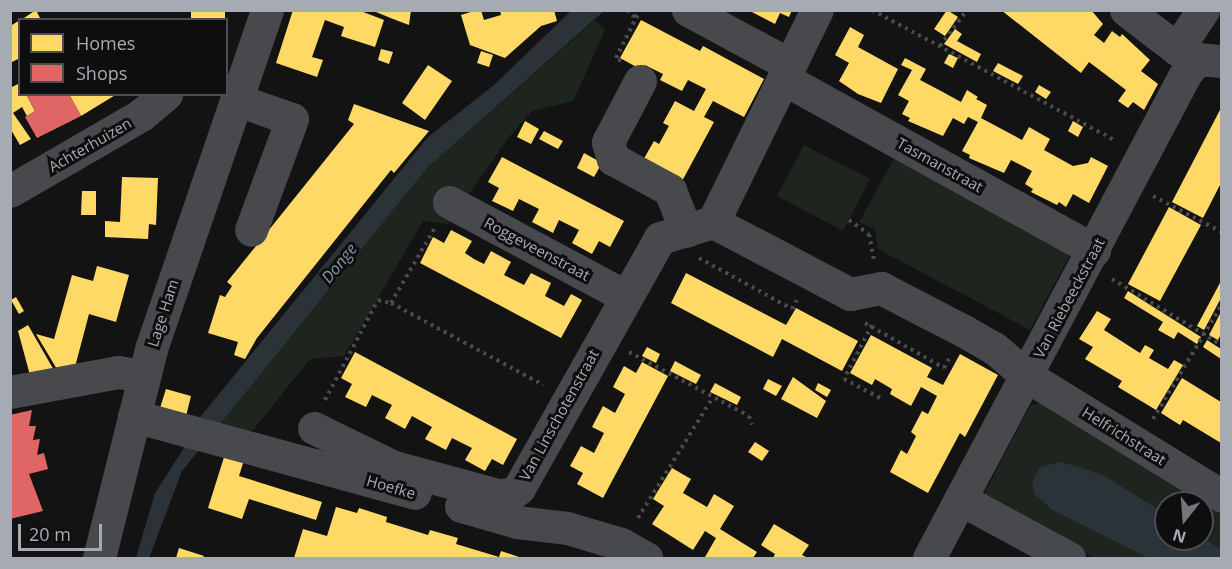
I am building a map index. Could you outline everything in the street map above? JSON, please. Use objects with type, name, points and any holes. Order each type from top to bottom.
[{"type":"street","name":"Lage Ham","points":[[99,558],[144,376],[237,80],[267,10]]},
{"type":"street","name":"Tasmanstraat","points":[[688,10],[1090,257]]},
{"type":"street","points":[[640,81],[608,142],[613,159],[670,190],[700,227],[788,72],[818,10]]},
{"type":"street","points":[[1126,10],[1199,56]]},
{"type":"street","name":"Van Riebeeckstraat","points":[[928,558],[1028,376],[1187,71],[1199,56],[1203,10]]},
{"type":"street","points":[[237,80],[292,119],[251,230]]},
{"type":"street","name":"Achterhuizen","points":[[10,191],[141,115],[164,96]]},
{"type":"street","name":"Roggeveenstraat","points":[[449,202],[625,296]]},
{"type":"street","name":"Van Linschotenstraat","points":[[314,428],[394,466],[498,495],[511,494],[519,488],[625,296],[660,238],[700,227]]},
{"type":"street","name":"Helfrichstraat","points":[[700,227],[850,294],[881,288],[994,348],[1028,376],[1221,495]]},
{"type":"street","points":[[10,392],[117,372],[144,376]]},
{"type":"street","name":"Hoefke","points":[[134,416],[517,522],[567,528],[634,551]]},
{"type":"street","points":[[960,499],[1069,558]]},
{"type":"street","points":[[531,505],[565,523],[567,528]]},
{"type":"path","points":[[627,10],[636,18],[640,10]]},
{"type":"path","points":[[872,10],[940,46],[1136,169],[1221,232]]},
{"type":"path","points":[[940,46],[967,10]]},
{"type":"path","points":[[391,303],[449,202]]},
{"type":"path","points":[[1090,257],[1221,345]]},
{"type":"path","points":[[314,428],[378,300],[391,303],[568,399]]},
{"type":"path","points":[[1138,444],[1205,335],[1221,304]]},
{"type":"path","points":[[602,338],[749,416],[752,425]]},
{"type":"path","points":[[634,551],[713,397]]},
{"type":"shaded area","points":[[595,20],[605,30],[573,101],[532,111],[509,137],[448,224],[423,221],[344,356],[310,359],[246,439],[214,430],[427,168]]},
{"type":"shaded area","points":[[804,145],[870,179],[843,231],[777,196]]},
{"type":"shaded area","points":[[896,155],[1073,249],[1030,330],[878,249],[875,230],[859,222]]},
{"type":"shaded area","points":[[1043,404],[1183,491],[1154,491],[1154,507],[1126,490],[1033,486],[1035,495],[1052,510],[1148,558],[1094,558],[983,496],[1030,406]]},
{"type":"shaded area","points":[[1214,511],[1221,515],[1221,549],[1214,544]]},
{"type":"water","name":"Donge","points":[[571,11],[604,11],[427,168],[182,471],[149,558],[136,558],[155,493],[184,448],[193,426],[428,137],[494,85]]},
{"type":"water","points":[[1062,462],[1103,475],[1154,507],[1154,551],[1214,551],[1214,545],[1221,549],[1221,558],[1148,558],[1052,510],[1035,495],[1032,482],[1040,467]]},
{"type":"building: Homes","points":[[36,10],[40,18],[24,18]]},
{"type":"building: Homes","points":[[191,10],[225,10],[225,18],[191,18]]},
{"type":"building: Homes","points":[[293,10],[358,10],[384,20],[375,47],[341,36],[344,27],[325,20],[312,57],[323,60],[317,77],[276,63]]},
{"type":"building: Homes","points":[[371,10],[411,10],[409,25],[393,19]]},
{"type":"building: Homes","points":[[481,10],[484,20],[501,15],[500,10],[554,10],[557,21],[541,26],[505,58],[470,45],[461,15]]},
{"type":"building: Homes","points":[[748,10],[792,10],[789,17],[780,13],[775,24]]},
{"type":"building: Homes","points":[[947,10],[958,17],[945,36],[934,29]]},
{"type":"building: Homes","points":[[1001,10],[1091,10],[1103,24],[1094,35],[1104,43],[1112,31],[1120,37],[1122,34],[1150,60],[1141,71],[1158,84],[1144,110],[1133,102],[1128,108],[1118,101],[1126,90],[1089,62],[1081,73]]},
{"type":"building: Homes","points":[[641,20],[700,51],[703,46],[764,79],[744,117],[713,101],[704,117],[714,122],[681,183],[642,162],[654,141],[659,144],[669,126],[663,123],[675,101],[694,111],[706,89],[688,80],[682,91],[660,80],[663,74],[645,65],[642,70],[620,58]]},
{"type":"building: Homes","points":[[18,21],[18,59],[12,62],[10,22],[12,25]]},
{"type":"building: Homes","points":[[850,27],[864,35],[858,47],[898,69],[881,103],[858,94],[839,81],[849,63],[835,55]]},
{"type":"building: Homes","points":[[955,29],[962,34],[957,41],[981,54],[977,62],[944,44]]},
{"type":"building: Homes","points":[[381,49],[393,52],[389,64],[378,60]]},
{"type":"building: Homes","points":[[481,51],[493,55],[489,67],[477,63]]},
{"type":"building: Homes","points":[[949,54],[958,58],[953,68],[944,63]]},
{"type":"building: Homes","points":[[905,58],[926,69],[920,80],[961,102],[967,90],[978,97],[976,99],[987,105],[981,118],[1022,140],[1029,127],[1050,139],[1044,150],[1073,166],[1088,163],[1091,157],[1108,166],[1089,203],[1073,194],[1066,207],[1059,202],[1057,205],[1031,192],[1033,189],[1025,184],[1032,171],[1011,160],[1004,173],[969,158],[970,155],[962,151],[978,122],[968,117],[964,124],[953,118],[943,136],[908,121],[910,118],[902,114],[909,101],[898,95],[912,70],[901,65]]},
{"type":"building: Homes","points":[[998,63],[1023,76],[1018,84],[993,71]]},
{"type":"building: Homes","points":[[428,65],[452,81],[425,120],[402,103]]},
{"type":"building: Homes","points":[[18,84],[18,96],[27,96],[35,111],[27,116],[22,107],[13,113],[31,139],[20,145],[10,128],[10,88]]},
{"type":"building: Homes","points":[[1039,85],[1051,92],[1046,99],[1035,92]]},
{"type":"building: Homes","points":[[70,96],[114,96],[81,116]]},
{"type":"building: Homes","points":[[354,104],[429,131],[394,173],[391,170],[257,338],[245,359],[234,355],[238,342],[208,333],[220,295],[225,297],[232,286],[227,282],[354,124],[348,120]]},
{"type":"building: Homes","points":[[1221,108],[1221,183],[1203,218],[1172,202]]},
{"type":"building: Homes","points":[[525,121],[539,129],[531,144],[517,137]]},
{"type":"building: Homes","points":[[1073,121],[1083,127],[1078,137],[1068,131]]},
{"type":"building: Homes","points":[[544,131],[563,141],[558,149],[539,139]]},
{"type":"building: Homes","points":[[584,153],[602,163],[594,177],[577,168]]},
{"type":"building: Homes","points":[[502,157],[624,221],[610,247],[599,241],[592,254],[572,243],[579,230],[559,220],[553,233],[532,222],[539,209],[519,199],[513,211],[492,201],[499,188],[488,182]]},
{"type":"building: Homes","points":[[122,177],[158,178],[156,225],[149,224],[148,239],[105,237],[105,221],[120,222]]},
{"type":"building: Homes","points":[[82,191],[96,191],[96,215],[81,215]]},
{"type":"building: Homes","points":[[1169,207],[1201,225],[1160,301],[1128,284]]},
{"type":"building: Homes","points":[[451,230],[472,241],[465,253],[474,259],[484,264],[491,251],[511,262],[504,275],[524,285],[531,273],[551,283],[545,296],[564,306],[571,294],[582,300],[561,338],[420,263],[433,237],[444,243]]},
{"type":"building: Homes","points":[[97,266],[129,275],[116,322],[89,314],[75,367],[58,371],[36,334],[54,339],[72,275],[93,281]]},
{"type":"building: Homes","points":[[686,273],[786,325],[796,308],[858,341],[842,371],[782,339],[773,357],[671,303]]},
{"type":"building: Homes","points":[[1221,281],[1221,298],[1204,330],[1197,326]]},
{"type":"building: Homes","points":[[1128,291],[1201,337],[1197,344],[1178,332],[1174,339],[1158,330],[1163,322],[1124,298]]},
{"type":"building: Homes","points":[[16,297],[24,311],[19,314],[11,300]]},
{"type":"building: Homes","points":[[1097,311],[1111,319],[1104,330],[1140,353],[1145,345],[1154,350],[1149,358],[1168,369],[1174,360],[1183,365],[1156,410],[1118,387],[1122,381],[1085,359],[1093,347],[1079,339]]},
{"type":"building: Homes","points":[[1221,312],[1221,334],[1218,340],[1209,335]]},
{"type":"building: Homes","points":[[28,325],[55,372],[31,379],[18,331]]},
{"type":"building: Homes","points":[[871,335],[932,368],[927,377],[943,385],[960,354],[998,375],[965,437],[960,433],[928,493],[890,472],[901,450],[907,454],[916,436],[911,432],[922,411],[928,414],[937,396],[921,387],[911,406],[890,394],[892,389],[875,379],[872,385],[850,373]]},
{"type":"building: Homes","points":[[1207,340],[1221,349],[1221,359],[1203,347]]},
{"type":"building: Homes","points":[[647,347],[660,354],[656,363],[642,356]]},
{"type":"building: Homes","points":[[355,352],[517,439],[503,465],[492,459],[485,471],[465,460],[472,448],[452,438],[446,450],[425,439],[432,427],[412,416],[405,429],[385,418],[392,405],[372,395],[366,407],[345,397],[352,384],[341,378]]},
{"type":"building: Homes","points":[[675,361],[701,375],[696,384],[670,371]]},
{"type":"building: Homes","points":[[642,362],[668,376],[603,498],[577,484],[583,473],[570,466],[581,446],[594,453],[604,433],[592,427],[603,406],[615,413],[625,394],[613,387],[624,366],[636,373]]},
{"type":"building: Homes","points":[[793,377],[826,401],[817,418],[781,399]]},
{"type":"building: Homes","points":[[1182,378],[1221,402],[1221,443],[1183,420],[1180,425],[1161,413]]},
{"type":"building: Homes","points":[[768,379],[782,386],[776,396],[763,389]]},
{"type":"building: Homes","points":[[715,383],[741,397],[737,405],[710,392]]},
{"type":"building: Homes","points":[[818,383],[831,390],[827,397],[815,390]]},
{"type":"building: Homes","points":[[166,389],[191,396],[186,416],[160,408]]},
{"type":"building: Homes","points":[[755,442],[769,451],[762,461],[748,452]]},
{"type":"building: Homes","points":[[225,454],[244,460],[239,476],[322,502],[316,520],[249,499],[242,519],[208,508]]},
{"type":"building: Homes","points":[[672,468],[691,479],[683,493],[707,507],[714,494],[734,506],[720,529],[757,552],[753,558],[705,557],[716,538],[705,531],[693,550],[652,524],[664,506],[653,499]]},
{"type":"building: Homes","points":[[336,507],[357,513],[359,508],[387,517],[386,522],[428,535],[430,530],[458,538],[456,544],[499,557],[501,551],[522,558],[294,558],[303,529],[327,536]]},
{"type":"building: Homes","points":[[774,524],[809,545],[802,555],[808,558],[773,558],[775,554],[761,545]]},
{"type":"building: Homes","points":[[179,548],[204,556],[203,558],[176,558]]},
{"type":"building: Shops","points":[[27,96],[70,96],[81,116],[37,138],[25,117],[35,111]]},
{"type":"building: Shops","points":[[32,410],[29,426],[36,426],[33,440],[40,439],[37,455],[44,453],[48,469],[29,474],[43,511],[10,519],[10,415]]}]
